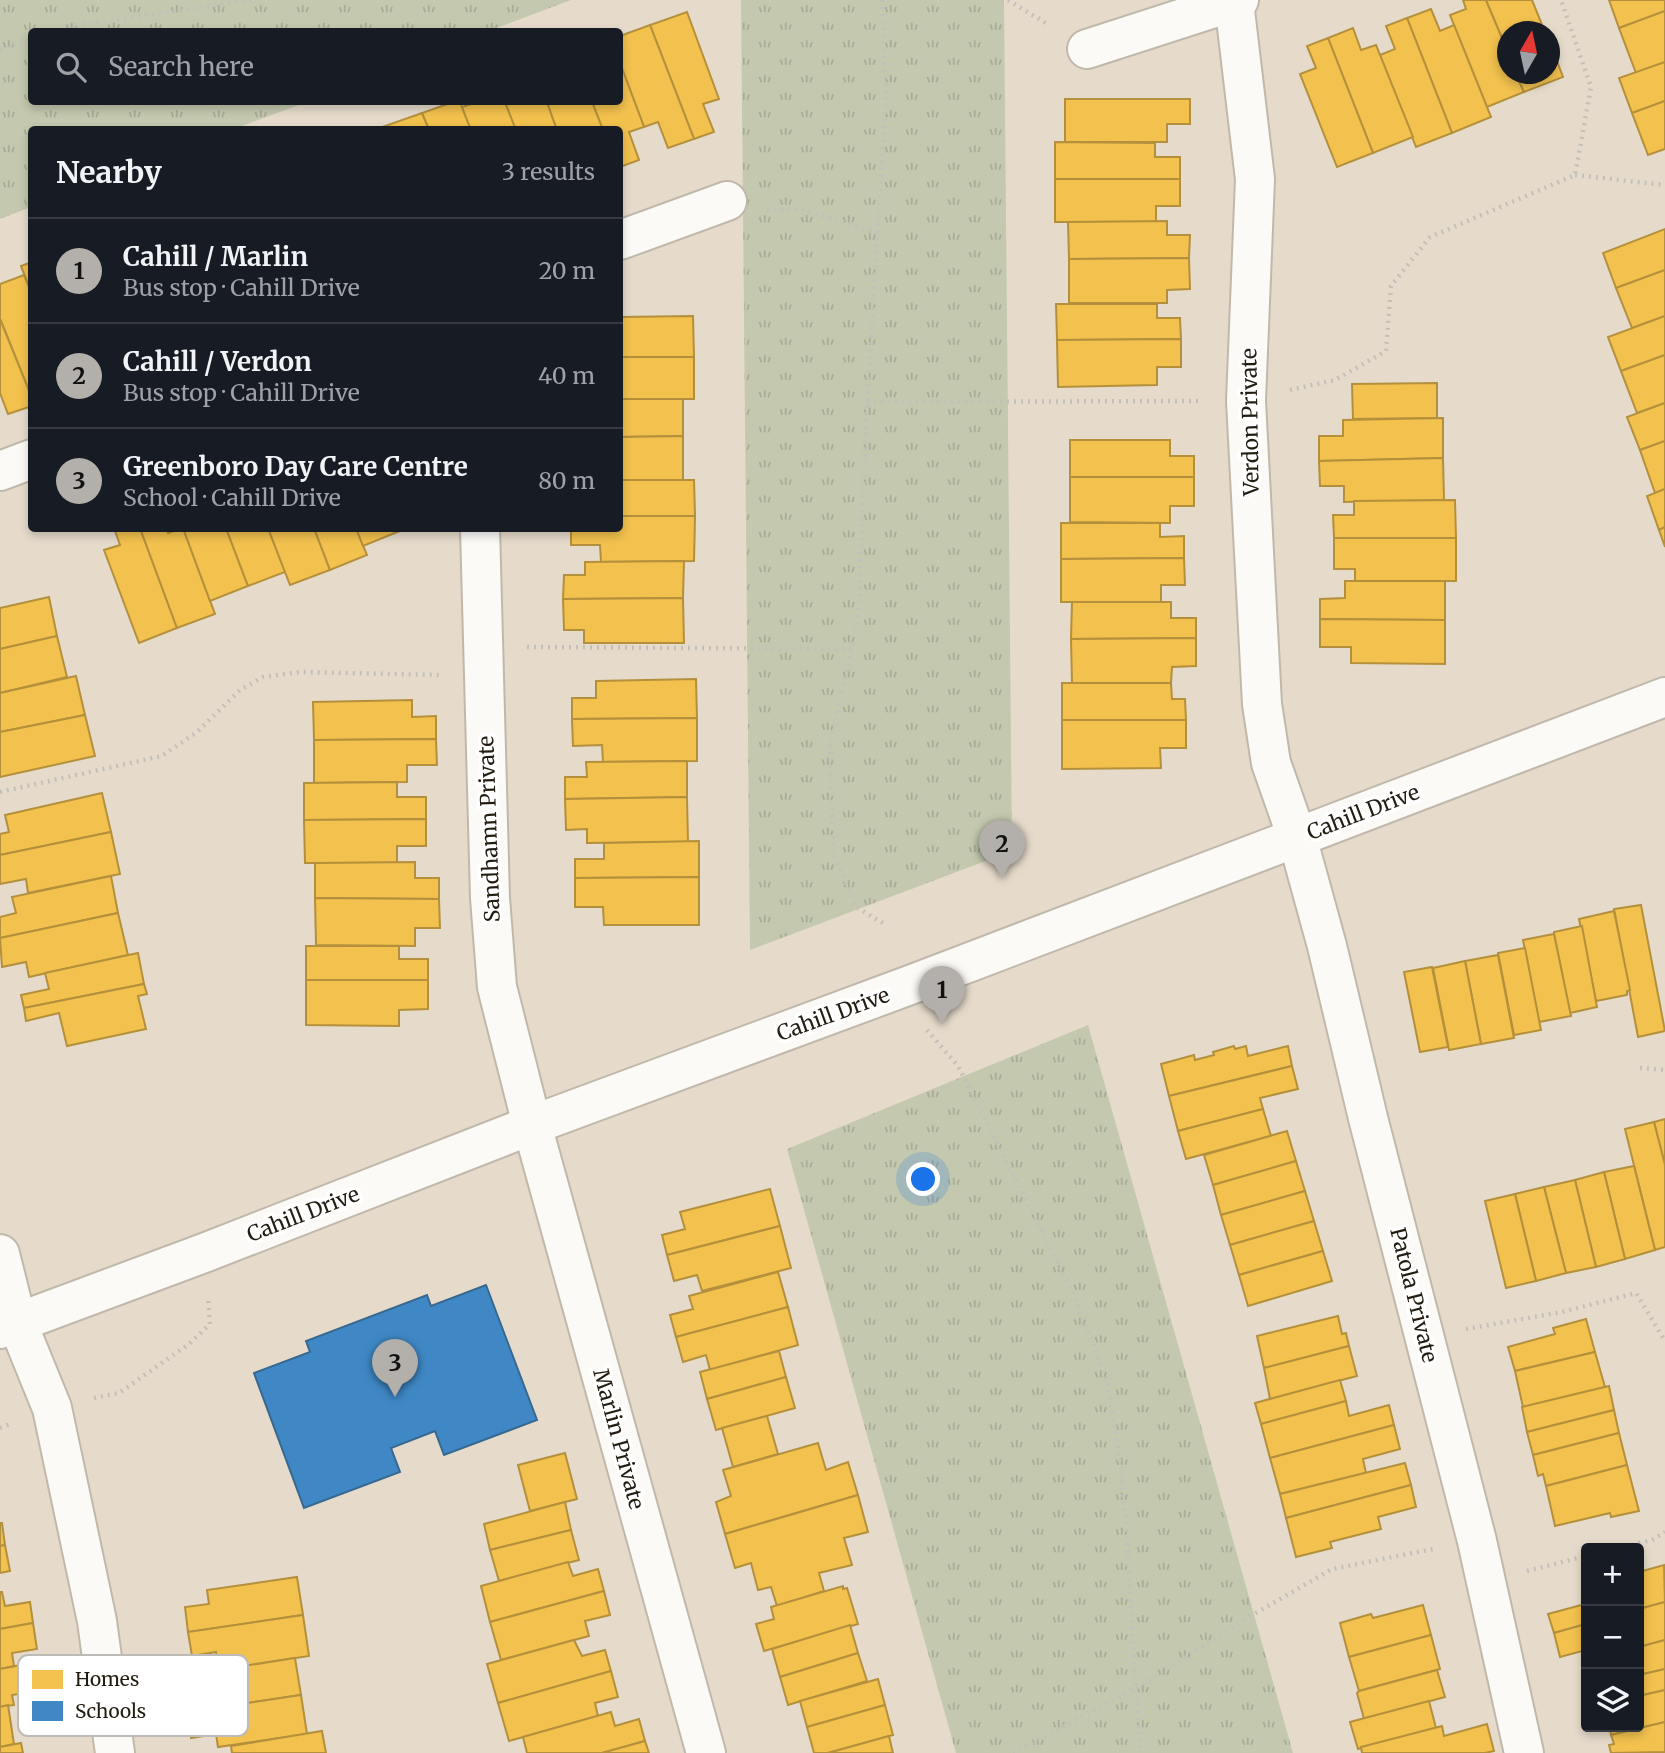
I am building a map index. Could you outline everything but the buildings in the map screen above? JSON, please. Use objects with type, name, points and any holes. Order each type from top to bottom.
[{"type":"street","name":"Verdon Private","points":[[1087,49],[1236,1],[1255,179],[1246,401],[1262,704],[1271,763],[1297,837]]},
{"type":"street","points":[[623,239],[727,201]]},
{"type":"street","points":[[0,471],[28,460]]},
{"type":"street","name":"Sandhamn Private","points":[[480,532],[490,898],[497,987],[532,1125]]},
{"type":"street","name":"Cahill Drive","points":[[8,1326],[1665,697]]},
{"type":"street","name":"Patola Private","points":[[1297,837],[1477,1541],[1524,1753]]},
{"type":"street","name":"Marlin Private","points":[[532,1125],[706,1753]]},
{"type":"street","points":[[0,1254],[8,1326],[51,1408],[97,1621],[102,1655]]},
{"type":"path","points":[[69,28],[251,0]]},
{"type":"path","points":[[882,0],[886,96],[867,402],[858,620],[830,743],[833,853],[856,907],[886,925]]},
{"type":"path","points":[[1561,0],[1591,87],[1575,175]]},
{"type":"path","points":[[0,49],[28,40]]},
{"type":"path","points":[[867,402],[1246,401],[1335,380],[1386,351],[1391,286],[1430,237],[1575,175],[1665,185]]},
{"type":"path","points":[[727,201],[753,210],[799,209],[878,233]]},
{"type":"path","points":[[0,792],[162,756],[197,732],[240,690],[263,677],[300,672],[728,647],[851,649]]},
{"type":"path","points":[[927,1030],[958,1066],[1070,1287],[1107,1380],[1118,1438],[1125,1511],[1140,1753]]},
{"type":"path","points":[[1640,1068],[1665,1070]]},
{"type":"path","points":[[0,1428],[51,1408],[118,1393],[189,1344],[209,1324],[204,1253]]},
{"type":"path","points":[[1424,1336],[1562,1312],[1636,1293],[1665,1341]]},
{"type":"path","points":[[1639,1543],[1652,1540],[1665,1532]]},
{"type":"path","points":[[1013,1753],[1136,1688],[1332,1569],[1477,1541]]},
{"type":"path","points":[[1486,1582],[1581,1557]]},
{"type":"green space","points":[[0,0],[571,0],[497,28],[28,28],[28,105],[299,105],[242,126],[28,126],[28,208],[0,219]]},
{"type":"green space","points":[[741,0],[1004,0],[1012,851],[750,950]]},
{"type":"green space","points":[[1088,1025],[1293,1753],[956,1753],[787,1149]]},
{"type":"place","name":"Cahill / Verdon","points":[[1002,878]]},
{"type":"place","name":"Cahill / Marlin","points":[[942,1024]]},
{"type":"place","name":"Greenboro Day Care Centre","points":[[395,1397]]}]
